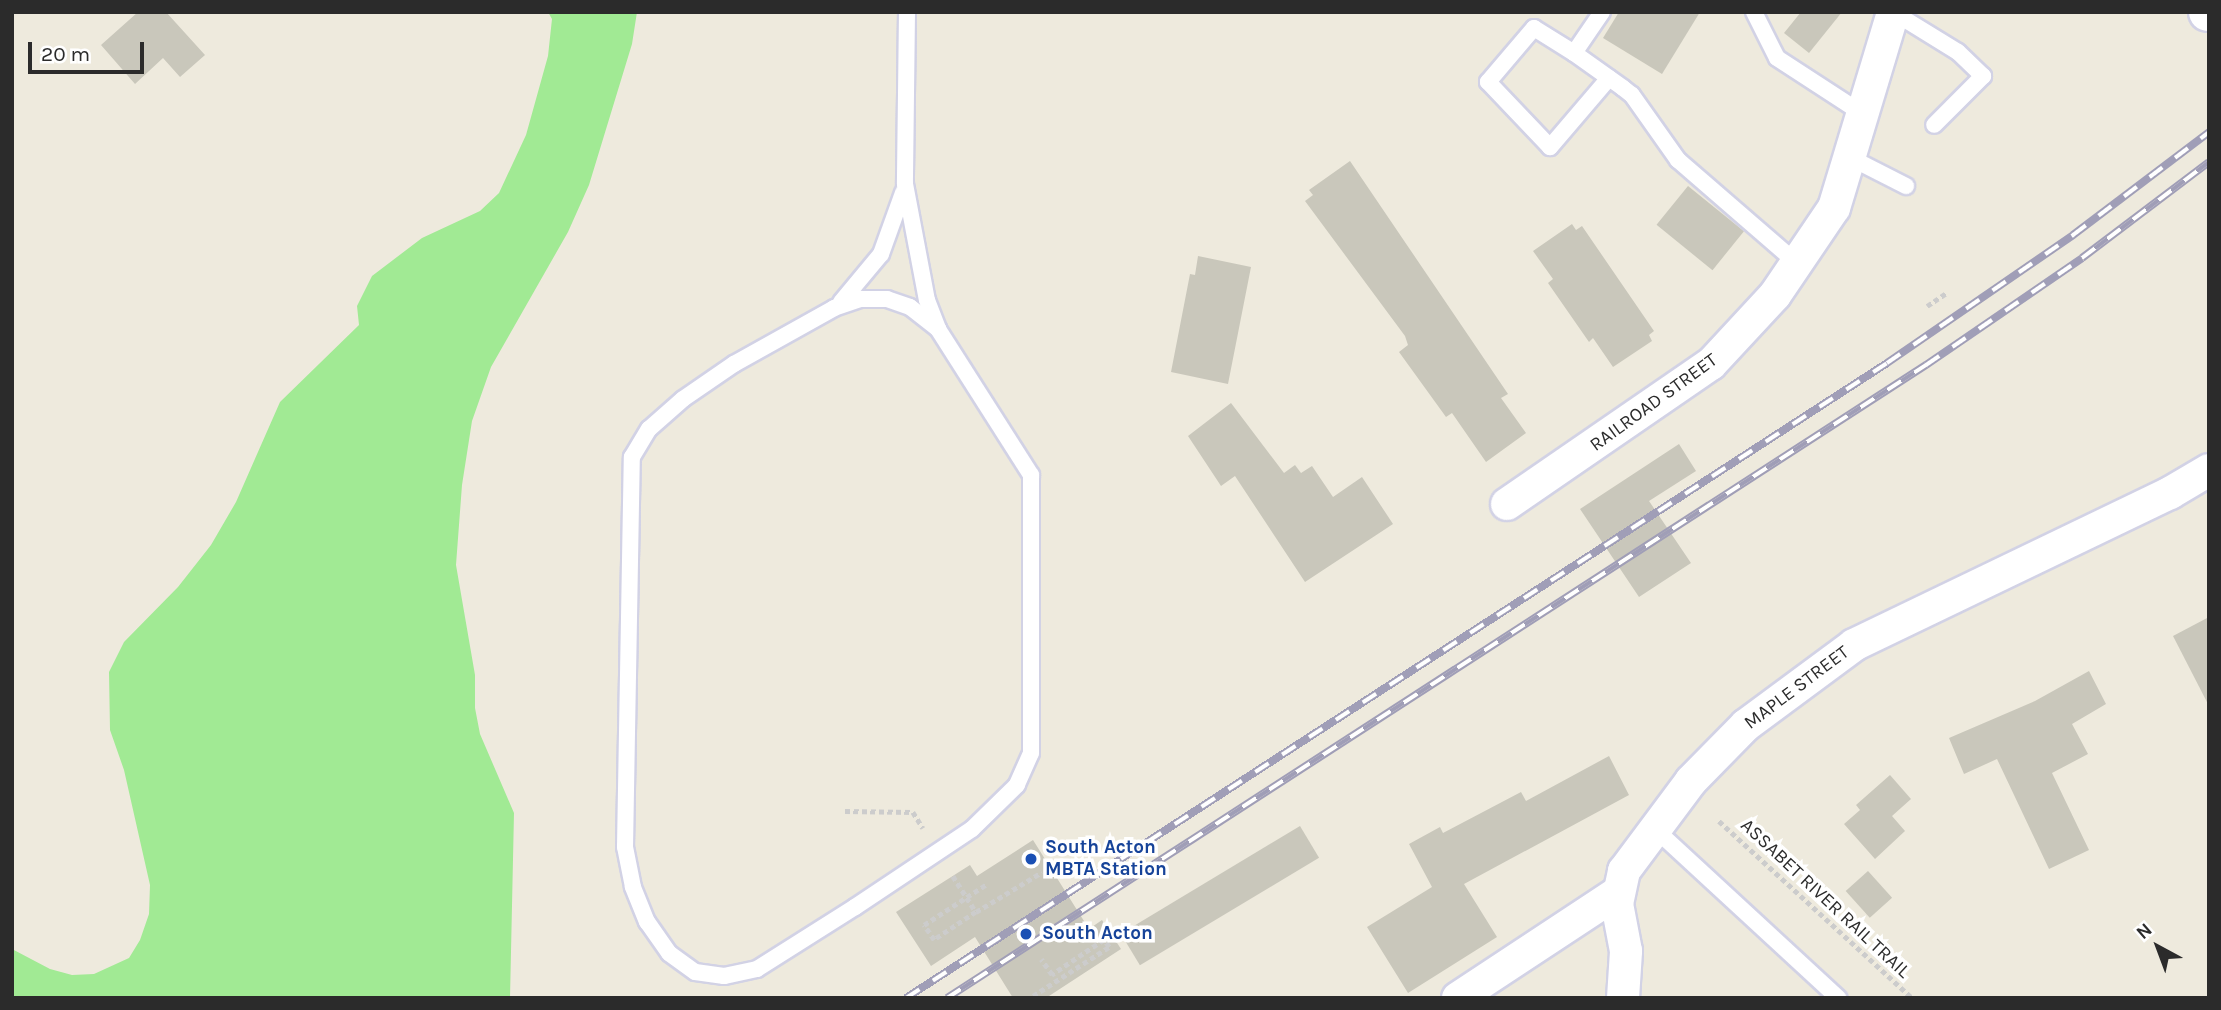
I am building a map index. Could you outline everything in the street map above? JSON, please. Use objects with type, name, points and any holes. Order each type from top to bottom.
[{"type":"street","name":"RAILROAD STREET","points":[[1507,504],[1711,364],[1798,264],[1834,208],[1860,112],[1893,12]]},
{"type":"street","name":"MAPLE STREET","points":[[1617,893],[1624,872],[1654,828],[1718,752],[1788,690],[1837,656],[2209,470]]},
{"type":"street","points":[[1458,998],[1617,893],[1626,951],[1623,998]]},
{"type":"lane","points":[[907,12],[905,184],[927,300],[938,329],[1031,475],[1032,728],[1028,764],[1009,794],[972,829],[855,907],[757,969],[709,976],[681,964],[657,938],[633,887],[625,847],[632,457],[649,429],[683,399],[734,364],[834,308],[860,299],[887,299],[910,307],[938,329]]},
{"type":"lane","points":[[1574,53],[1602,12]]},
{"type":"lane","points":[[1754,12],[1777,58],[1860,112]]},
{"type":"lane","points":[[1893,12],[1958,52],[1983,76],[1934,125]]},
{"type":"lane","points":[[1609,78],[1550,147],[1488,82],[1534,28],[1609,78],[1639,104],[1678,160],[1798,264]]},
{"type":"lane","points":[[1849,157],[1906,186]]},
{"type":"lane","points":[[834,308],[859,285],[881,254],[896,222],[905,184]]},
{"type":"lane","points":[[1654,828],[1838,998]]},
{"type":"path","points":[[1927,306],[1946,293]]},
{"type":"path","points":[[845,811],[913,812],[927,835]]},
{"type":"path","name":"ASSABET RIVER RAIL TRAIL","points":[[1719,821],[1912,998]]},
{"type":"path","points":[[987,884],[924,925],[934,940],[1042,872]]},
{"type":"path","points":[[953,876],[976,912]]},
{"type":"path","points":[[1033,996],[1109,947],[1104,940],[1052,975],[1041,959]]},
{"type":"green space","points":[[548,12],[637,12],[632,44],[589,185],[568,232],[491,367],[472,421],[462,485],[456,565],[475,675],[475,708],[480,734],[514,813],[510,998],[12,998],[12,949],[50,969],[72,975],[94,974],[129,958],[140,940],[149,914],[150,885],[124,770],[110,730],[109,672],[124,642],[178,587],[211,545],[236,502],[280,402],[359,325],[357,306],[372,276],[422,238],[480,211],[499,193],[526,135],[548,56],[552,19]]},
{"type":"building","points":[[138,12],[166,12],[205,55],[180,77],[163,58],[135,84],[101,45]]},
{"type":"building","points":[[1619,12],[1700,12],[1662,74],[1603,38]]},
{"type":"building","points":[[1801,12],[1842,12],[1809,53],[1784,33]]},
{"type":"building","points":[[1350,161],[1508,394],[1501,398],[1526,433],[1486,462],[1452,413],[1446,417],[1399,352],[1408,345],[1405,336],[1305,201],[1313,195],[1309,190]]},
{"type":"building","points":[[1688,186],[1744,231],[1712,270],[1657,225]]},
{"type":"building","points":[[1572,224],[1576,230],[1582,226],[1654,331],[1649,335],[1652,341],[1613,367],[1593,338],[1589,342],[1548,283],[1553,279],[1533,251]]},
{"type":"building","points":[[1198,256],[1251,267],[1228,384],[1171,372],[1190,274],[1195,275]]},
{"type":"building","points":[[1231,403],[1284,473],[1295,465],[1301,473],[1312,466],[1333,497],[1362,477],[1393,524],[1305,582],[1235,476],[1221,486],[1188,436]]},
{"type":"building","points":[[1679,444],[1696,471],[1649,501],[1691,563],[1639,597],[1580,509]]},
{"type":"building","points":[[2209,617],[2209,706],[2173,636]]},
{"type":"building","points":[[2089,671],[2106,704],[2072,724],[2088,754],[2052,773],[2089,850],[2049,869],[1997,759],[1964,774],[1949,738],[2035,701]]},
{"type":"building","points":[[1609,756],[1629,795],[1464,884],[1497,937],[1408,993],[1367,927],[1432,887],[1409,844],[1440,827],[1443,833],[1521,792],[1526,801]]},
{"type":"building","points":[[1890,775],[1911,799],[1892,816],[1905,831],[1875,859],[1844,824],[1860,810],[1856,805]]},
{"type":"building","points":[[1300,826],[1319,858],[1140,965],[1121,934]]},
{"type":"building","points":[[1033,840],[1089,929],[1102,920],[1121,949],[1046,998],[1013,998],[975,937],[931,966],[896,912],[970,865],[977,876]]},
{"type":"building","points":[[1868,871],[1892,898],[1870,918],[1846,891]]},
{"type":"railway","points":[[906,998],[1887,363],[2073,235],[2209,132]]},
{"type":"railway","points":[[947,998],[1926,365],[2082,258],[2209,162]]},
{"type":"place","name":"South Acton MBTA Station","points":[[1031,859]]},
{"type":"place","name":"South Acton","points":[[1026,934]]}]
